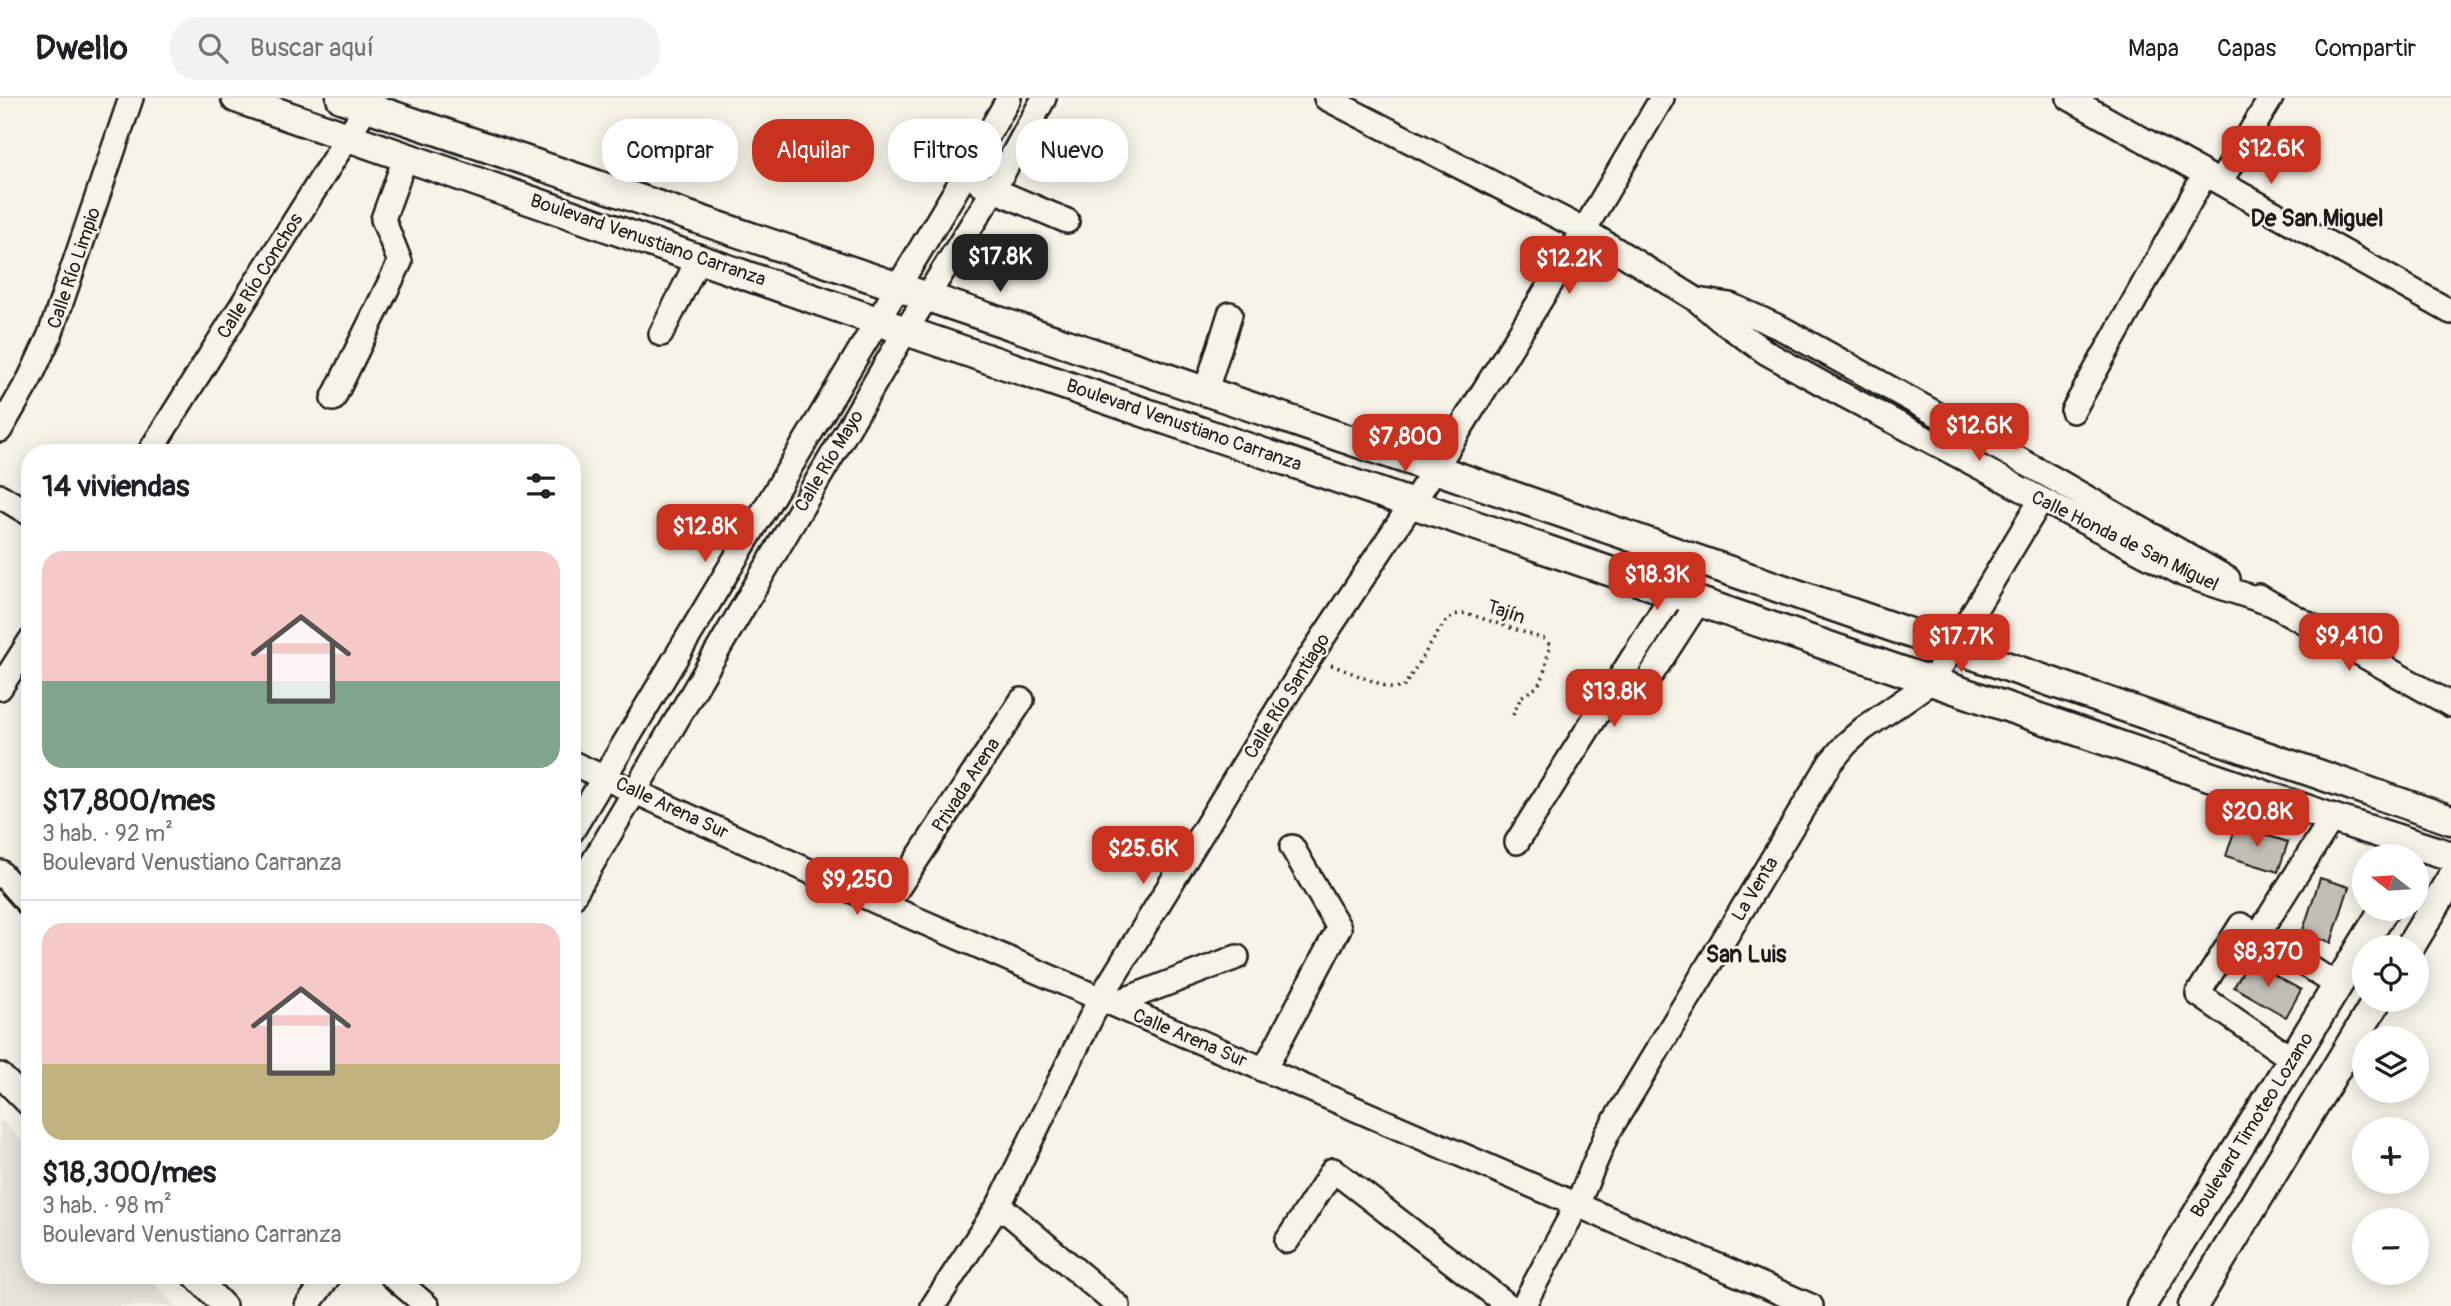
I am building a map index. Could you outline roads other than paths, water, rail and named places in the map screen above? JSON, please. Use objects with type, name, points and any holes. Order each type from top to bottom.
[{"type":"main road","name":"Boulevard Venustiano Carranza","points":[[236,98],[2401,844]]},
{"type":"main road","name":"Boulevard Venustiano Carranza","points":[[360,101],[1952,646],[2448,812]]},
{"type":"main road","points":[[2425,844],[2448,812]]},
{"type":"main road","name":"Boulevard Venustiano Carranza","points":[[2429,852],[2451,856]]},
{"type":"main road","points":[[2417,935],[2451,879]]},
{"type":"main road","name":"Boulevard Timoteo Lozano","points":[[2141,1306],[2377,921]]},
{"type":"main road","points":[[2193,1306],[2370,1012]]},
{"type":"street","name":"Calle Río Limpio","points":[[0,430],[30,378],[50,335],[131,98]]},
{"type":"street","name":"Calle Río Mayo","points":[[997,119],[1009,98]]},
{"type":"street","name":"Calle Río Mayo","points":[[581,882],[906,330],[992,191],[1044,98]]},
{"type":"street","name":"Calle Honda de San Miguel","points":[[1326,98],[1584,230],[1697,300],[1767,353],[2041,500],[2185,575],[2269,603]]},
{"type":"street","name":"Calle Río Santiago","points":[[933,1306],[999,1205],[1106,1001],[1310,657],[1435,469],[1584,230],[1662,98]]},
{"type":"street","points":[[2069,98],[2451,312]]},
{"type":"street","points":[[2073,411],[2212,178],[2272,98]]},
{"type":"street","name":"Calle Río Conchos","points":[[155,444],[349,136],[360,101]]},
{"type":"street","points":[[333,399],[400,262],[383,219],[406,156]]},
{"type":"street","name":"Calle Río Mayo","points":[[581,816],[961,182]]},
{"type":"street","points":[[976,182],[1067,220]]},
{"type":"street","points":[[662,334],[699,258]]},
{"type":"street","name":"Calle Honda de San Miguel","points":[[1697,300],[1730,305],[1783,330],[2056,480],[2451,705]]},
{"type":"street","points":[[1206,390],[1230,314]]},
{"type":"street","points":[[0,496],[21,509]]},
{"type":"street","points":[[1932,681],[2041,500]]},
{"type":"street","points":[[1653,672],[1686,597]]},
{"type":"street","points":[[1517,842],[1686,597]]},
{"type":"street","points":[[0,688],[21,655]]},
{"type":"street","name":"La Venta","points":[[1523,1306],[1577,1205],[1607,1134],[1830,763],[1863,729],[1932,681]]},
{"type":"street","name":"Privada Arena","points":[[887,906],[1022,700]]},
{"type":"street","name":"Calle Arena Sur","points":[[581,767],[887,906],[1811,1306]]},
{"type":"street","points":[[2258,935],[2332,818]]},
{"type":"street","points":[[1264,1070],[1339,928],[1292,847]]},
{"type":"street","points":[[0,872],[21,896]]},
{"type":"street","points":[[2292,1059],[2198,994],[2241,925],[2337,985]]},
{"type":"street","points":[[1106,1001],[1237,957]]},
{"type":"street","points":[[0,1075],[21,1096]]},
{"type":"street","points":[[1287,1241],[1333,1170],[1509,1306]]},
{"type":"street","points":[[999,1205],[1118,1306]]},
{"type":"street","points":[[203,1284],[224,1306]]},
{"type":"street","points":[[307,1306],[323,1284]]},
{"type":"street","points":[[401,1284],[427,1306]]},
{"type":"district","name":"De San Miguel","points":[[2317,218]]},
{"type":"district","name":"San Luis","points":[[1746,954]]}]
